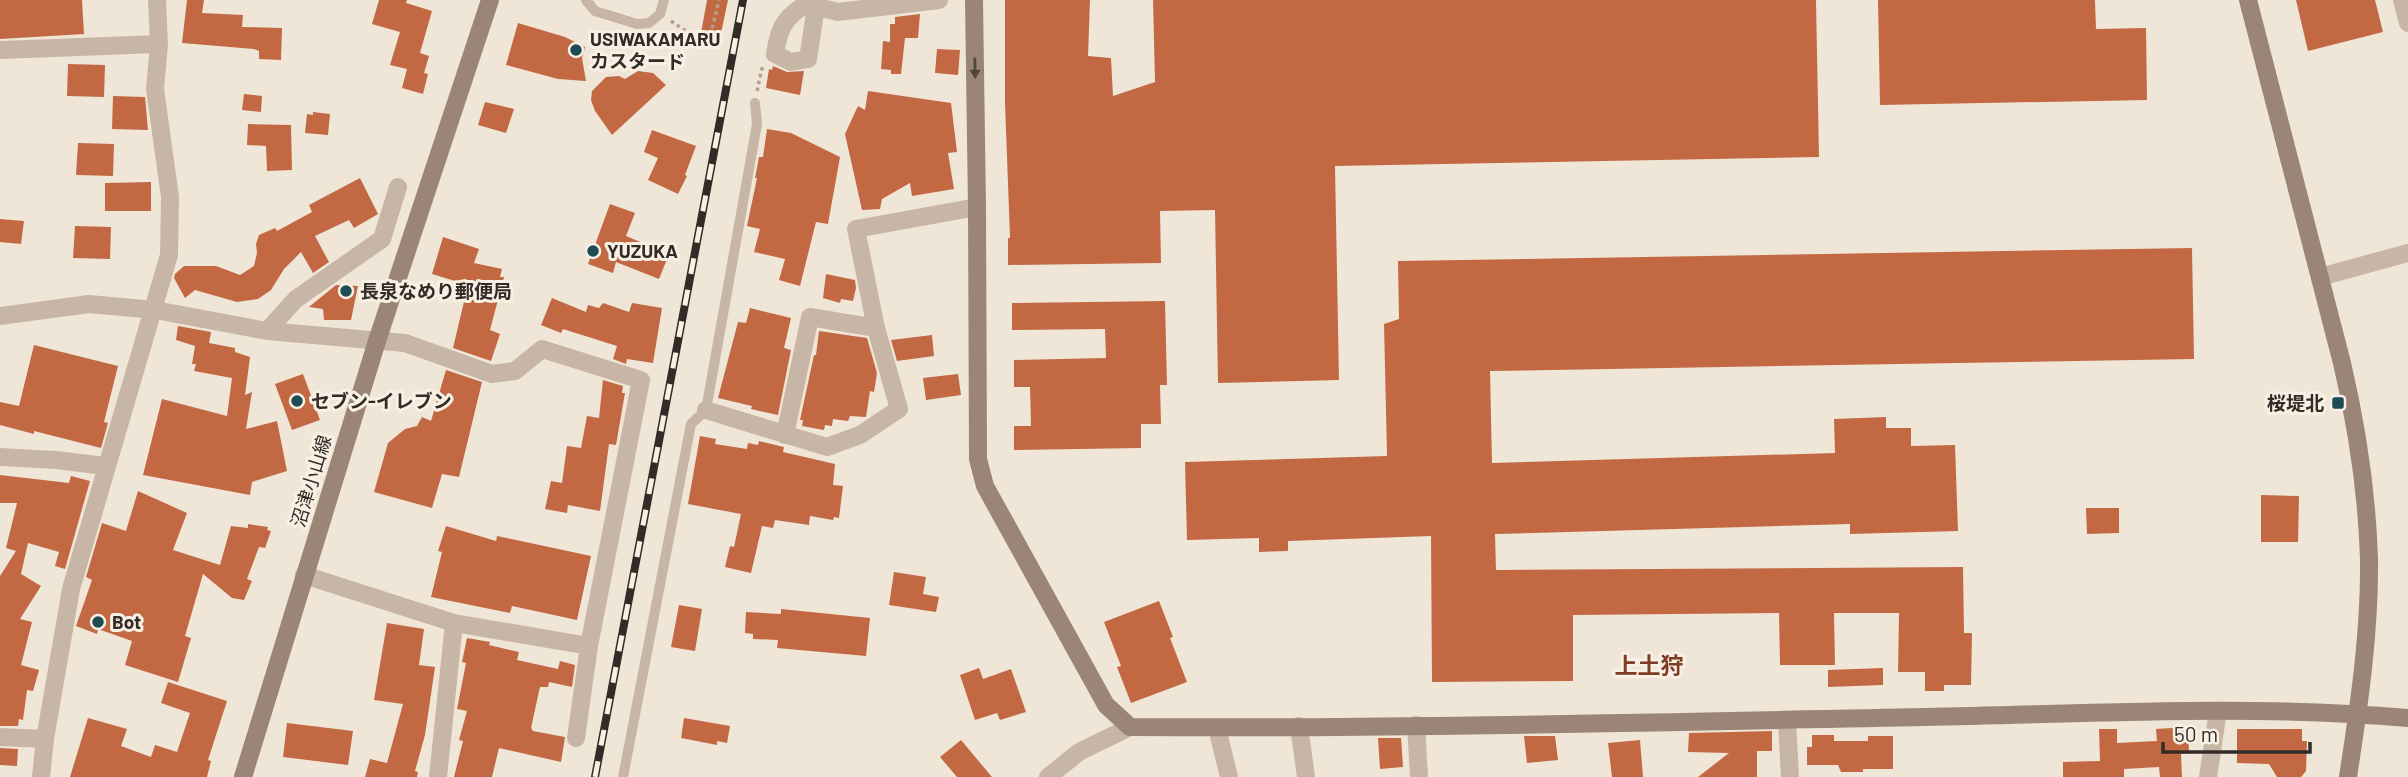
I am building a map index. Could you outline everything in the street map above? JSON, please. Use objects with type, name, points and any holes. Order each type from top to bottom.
[{"type":"street","points":[[41,777],[71,589],[169,255],[170,197],[155,89],[159,44],[157,0]]},
{"type":"street","name":"沼津小山線","points":[[243,777],[377,341],[490,0]]},
{"type":"street","points":[[816,6],[838,12],[939,0]]},
{"type":"street","points":[[974,0],[978,460],[985,486],[1106,705],[1130,727]]},
{"type":"street","points":[[2248,0],[2355,420],[2362,474],[2369,559],[2367,625],[2348,777]]},
{"type":"street","points":[[2402,0],[2408,23]]},
{"type":"street","points":[[0,50],[159,44]]},
{"type":"street","points":[[267,331],[296,299],[382,239],[398,187]]},
{"type":"street","points":[[706,410],[827,447],[860,435],[899,409],[876,328],[856,229],[977,207]]},
{"type":"street","points":[[2320,276],[2408,253]]},
{"type":"street","points":[[0,316],[89,304],[155,310],[267,331],[405,343],[492,374],[515,371],[542,349],[641,380],[589,646],[576,738]]},
{"type":"street","points":[[785,435],[810,317],[876,328]]},
{"type":"street","points":[[0,457],[105,466]]},
{"type":"street","points":[[304,575],[454,624],[589,646]]},
{"type":"street","points":[[438,777],[454,624]]},
{"type":"street","points":[[1048,777],[1079,752],[1130,727],[1787,720],[2218,711],[2358,713],[2408,718]]},
{"type":"street","points":[[2208,777],[2218,711]]},
{"type":"street","points":[[1787,720],[1790,777]]},
{"type":"street","points":[[1416,725],[1419,777]]},
{"type":"street","points":[[1299,726],[1306,777]]},
{"type":"street","points":[[1217,728],[1229,777]]},
{"type":"street","points":[[0,737],[45,739]]},
{"type":"lane","points":[[586,0],[595,11],[637,24],[649,23],[660,14],[664,0]]},
{"type":"lane","points":[[623,777],[691,424],[706,410],[757,124],[755,103]]},
{"type":"path","points":[[660,14],[708,46],[719,0]]},
{"type":"building","points":[[0,0],[82,0],[84,34],[0,39]]},
{"type":"building","points":[[187,0],[204,0],[202,13],[243,15],[242,27],[282,28],[281,60],[259,59],[259,51],[254,49],[182,43]]},
{"type":"building","points":[[379,0],[407,0],[406,3],[432,11],[420,53],[429,56],[424,73],[428,74],[423,94],[402,88],[407,69],[390,65],[400,32],[372,24]]},
{"type":"building","points":[[707,0],[728,0],[720,38],[701,33]]},
{"type":"building","points":[[1005,0],[1090,0],[1088,56],[1111,58],[1113,96],[1155,82],[1153,0],[1816,0],[1819,157],[1335,166],[1339,380],[1218,383],[1215,210],[1160,211],[1161,263],[1008,265],[1010,238],[1005,102]]},
{"type":"building","points":[[1878,0],[2095,0],[2096,29],[2146,28],[2147,100],[1880,105]]},
{"type":"building","points":[[2296,0],[2375,0],[2383,32],[2308,51]]},
{"type":"building","points":[[920,14],[918,38],[905,38],[901,74],[891,74],[891,70],[881,69],[883,41],[890,42],[890,24],[895,24],[895,17]]},
{"type":"building","points":[[518,23],[565,37],[585,47],[582,58],[586,81],[558,79],[506,65]]},
{"type":"building","points":[[937,49],[960,50],[958,75],[935,73]]},
{"type":"building","points":[[68,64],[105,65],[104,97],[67,96]]},
{"type":"building","points":[[773,66],[787,72],[804,71],[800,95],[766,88],[769,69],[772,70]]},
{"type":"building","points":[[638,71],[653,73],[666,85],[612,135],[595,111],[591,100],[592,91],[606,77],[619,76],[625,79]]},
{"type":"building","points":[[868,91],[951,103],[957,152],[948,153],[954,189],[912,196],[910,183],[882,199],[880,209],[862,210],[845,134],[858,106],[865,110]]},
{"type":"building","points":[[244,94],[262,96],[261,112],[242,110]]},
{"type":"building","points":[[113,96],[145,97],[148,130],[112,129]]},
{"type":"building","points":[[485,102],[514,109],[506,133],[478,125]]},
{"type":"building","points":[[313,112],[330,114],[328,135],[305,133],[307,114],[313,115]]},
{"type":"building","points":[[248,124],[291,125],[292,170],[267,171],[266,146],[247,145]]},
{"type":"building","points":[[767,129],[791,133],[840,157],[828,224],[816,222],[800,286],[779,280],[785,259],[754,252],[760,229],[747,226],[759,157],[763,157]]},
{"type":"building","points":[[652,130],[696,146],[685,175],[687,176],[678,194],[648,180],[658,158],[644,152]]},
{"type":"building","points":[[78,143],[114,144],[113,176],[76,175]]},
{"type":"building","points":[[360,178],[378,214],[354,228],[349,220],[315,236],[329,262],[313,273],[301,252],[284,269],[271,290],[258,299],[237,302],[195,290],[185,298],[174,278],[184,266],[216,266],[240,275],[254,266],[259,235],[275,228],[277,231],[312,212],[309,205]]},
{"type":"building","points":[[151,182],[151,211],[105,211],[105,183]]},
{"type":"building","points":[[610,204],[635,213],[626,236],[669,254],[659,279],[616,262],[613,273],[588,264]]},
{"type":"building","points":[[0,219],[24,221],[21,244],[0,242]]},
{"type":"building","points":[[75,226],[111,227],[110,259],[73,258]]},
{"type":"building","points":[[443,237],[479,249],[474,263],[502,269],[500,277],[504,277],[490,330],[500,334],[491,361],[453,348],[468,285],[432,274]]},
{"type":"building","points":[[2192,248],[2194,359],[1490,371],[1492,463],[1835,453],[1834,419],[1886,417],[1886,428],[1911,428],[1911,446],[1955,445],[1958,531],[1850,534],[1850,524],[1495,534],[1496,570],[1963,567],[1964,633],[1972,633],[1971,685],[1944,685],[1944,691],[1925,691],[1925,672],[1898,672],[1899,613],[1834,613],[1835,665],[1780,665],[1779,613],[1573,615],[1573,681],[1432,682],[1431,536],[1288,541],[1288,551],[1259,552],[1259,538],[1187,540],[1185,462],[1387,456],[1384,324],[1399,319],[1398,261]]},
{"type":"building","points":[[826,274],[855,280],[853,301],[841,299],[840,303],[823,298]]},
{"type":"building","points":[[336,285],[358,286],[351,320],[324,320],[323,309],[309,307]]},
{"type":"building","points":[[552,298],[586,312],[588,305],[599,308],[603,303],[629,312],[632,303],[662,308],[653,363],[627,359],[626,364],[613,359],[617,346],[563,329],[561,333],[541,325]]},
{"type":"building","points":[[1165,301],[1167,385],[1160,385],[1161,424],[1141,424],[1141,448],[1014,450],[1014,426],[1031,426],[1030,387],[1014,387],[1014,360],[1106,358],[1105,329],[1012,330],[1012,303]]},
{"type":"building","points":[[750,308],[791,318],[784,348],[791,350],[778,415],[718,398],[738,322],[746,323]]},
{"type":"building","points":[[178,326],[211,332],[209,343],[235,348],[235,352],[250,357],[245,395],[252,392],[246,429],[277,421],[287,471],[252,482],[250,495],[143,475],[162,399],[227,416],[232,378],[194,371],[196,364],[192,364],[195,346],[176,340]]},
{"type":"building","points":[[819,331],[867,338],[877,373],[874,392],[870,391],[866,417],[850,416],[848,421],[833,419],[832,426],[825,425],[824,430],[802,426],[803,420],[800,420]]},
{"type":"building","points":[[932,335],[934,356],[897,361],[891,340]]},
{"type":"building","points":[[34,345],[118,366],[104,422],[108,423],[101,448],[0,425],[0,402],[19,406]]},
{"type":"building","points":[[446,370],[482,382],[459,477],[442,474],[432,508],[374,492],[388,443],[405,429],[417,426],[422,417],[431,421]]},
{"type":"building","points":[[303,374],[320,420],[292,430],[275,384]]},
{"type":"building","points":[[958,374],[961,395],[926,400],[923,378]]},
{"type":"building","points":[[603,380],[623,386],[622,393],[625,393],[616,445],[609,444],[600,511],[568,505],[567,513],[545,509],[551,481],[562,483],[567,446],[581,448],[587,416],[599,418]]},
{"type":"building","points":[[700,436],[716,439],[715,444],[747,449],[748,443],[758,445],[759,441],[784,447],[783,452],[835,464],[833,485],[843,486],[839,518],[834,517],[833,520],[810,516],[809,525],[775,520],[773,528],[762,526],[751,573],[725,567],[730,546],[734,547],[741,514],[688,504]]},
{"type":"building","points":[[0,475],[69,483],[71,476],[90,481],[65,569],[55,566],[59,552],[28,543],[21,574],[41,586],[20,619],[32,622],[21,665],[39,670],[33,691],[27,690],[23,720],[19,719],[18,726],[0,726],[0,576],[16,551],[6,548],[17,503],[0,503]]},
{"type":"building","points":[[138,491],[187,513],[173,550],[220,565],[231,526],[248,528],[248,524],[268,527],[267,530],[271,531],[265,548],[259,547],[247,579],[252,581],[244,600],[232,598],[203,574],[185,636],[191,638],[178,682],[125,665],[132,641],[98,629],[97,634],[76,626],[92,580],[86,577],[102,523],[126,531]]},
{"type":"building","points":[[2261,495],[2299,496],[2298,542],[2261,542]]},
{"type":"building","points":[[2086,508],[2119,508],[2119,533],[2087,534]]},
{"type":"building","points":[[446,526],[496,541],[497,536],[591,556],[577,620],[512,606],[510,613],[431,597],[442,552],[438,551]]},
{"type":"building","points":[[894,572],[926,577],[923,594],[939,597],[936,612],[889,605]]},
{"type":"building","points":[[1159,601],[1187,682],[1131,703],[1117,667],[1121,666],[1104,622]]},
{"type":"building","points":[[679,605],[702,609],[695,651],[671,647]]},
{"type":"building","points":[[781,609],[870,618],[866,656],[777,648],[778,640],[753,639],[753,634],[745,633],[746,612],[781,614]]},
{"type":"building","points":[[387,623],[424,629],[419,665],[435,667],[425,735],[415,771],[418,772],[417,777],[365,777],[370,759],[387,763],[403,704],[374,700]]},
{"type":"building","points":[[467,638],[490,642],[489,645],[519,652],[517,660],[558,669],[560,661],[575,665],[572,687],[549,682],[548,687],[540,687],[531,728],[533,731],[565,737],[561,762],[499,748],[492,777],[454,777],[463,741],[459,740],[467,711],[457,709],[466,663],[462,662]]},
{"type":"building","points":[[979,668],[983,679],[1011,669],[1026,712],[1000,720],[997,713],[975,720],[960,675]]},
{"type":"building","points":[[1883,668],[1883,685],[1828,687],[1828,670]]},
{"type":"building","points":[[168,682],[227,701],[208,760],[211,761],[207,777],[70,777],[88,718],[127,729],[121,746],[151,757],[155,745],[177,752],[190,713],[161,703]]},
{"type":"building","points":[[684,718],[730,726],[727,743],[717,741],[717,745],[681,738]]},
{"type":"building","points":[[287,723],[353,731],[348,765],[283,757]]},
{"type":"building","points":[[2188,727],[2189,753],[2181,754],[2182,777],[2160,777],[2159,767],[2124,769],[2124,777],[2063,777],[2063,762],[2100,761],[2099,729],[2117,729],[2117,743],[2157,741],[2156,729]]},
{"type":"building","points":[[2237,729],[2302,729],[2302,741],[2307,741],[2306,771],[2301,777],[2277,777],[2269,764],[2237,763]]},
{"type":"building","points":[[1772,731],[1772,751],[1757,751],[1757,777],[1698,777],[1729,753],[1688,752],[1689,733]]},
{"type":"building","points":[[1812,735],[1834,735],[1834,741],[1868,741],[1868,736],[1893,736],[1893,769],[1841,772],[1838,765],[1807,765],[1807,747],[1812,747]]},
{"type":"building","points":[[1524,736],[1555,736],[1558,760],[1527,763]]},
{"type":"building","points":[[1378,738],[1401,738],[1403,767],[1380,769]]},
{"type":"building","points":[[961,740],[992,777],[957,777],[940,757]]},
{"type":"building","points":[[1640,740],[1643,777],[1612,777],[1608,743]]},
{"type":"building","points":[[0,748],[18,749],[17,766],[0,765]]},
{"type":"railway","points":[[595,777],[743,0]]},
{"type":"place","name":"USIWAKAMARU カスタード","points":[[576,50]]},
{"type":"place","name":"YUZUKA","points":[[593,251]]},
{"type":"place","name":"長泉なめり郵便局","points":[[346,291]]},
{"type":"place","name":"セブン-イレブン","points":[[297,401]]},
{"type":"place","name":"桜堤北","points":[[2338,403]]},
{"type":"place","name":"Bot","points":[[98,622]]},
{"type":"district","name":"上土狩","points":[[1649,666]]}]
